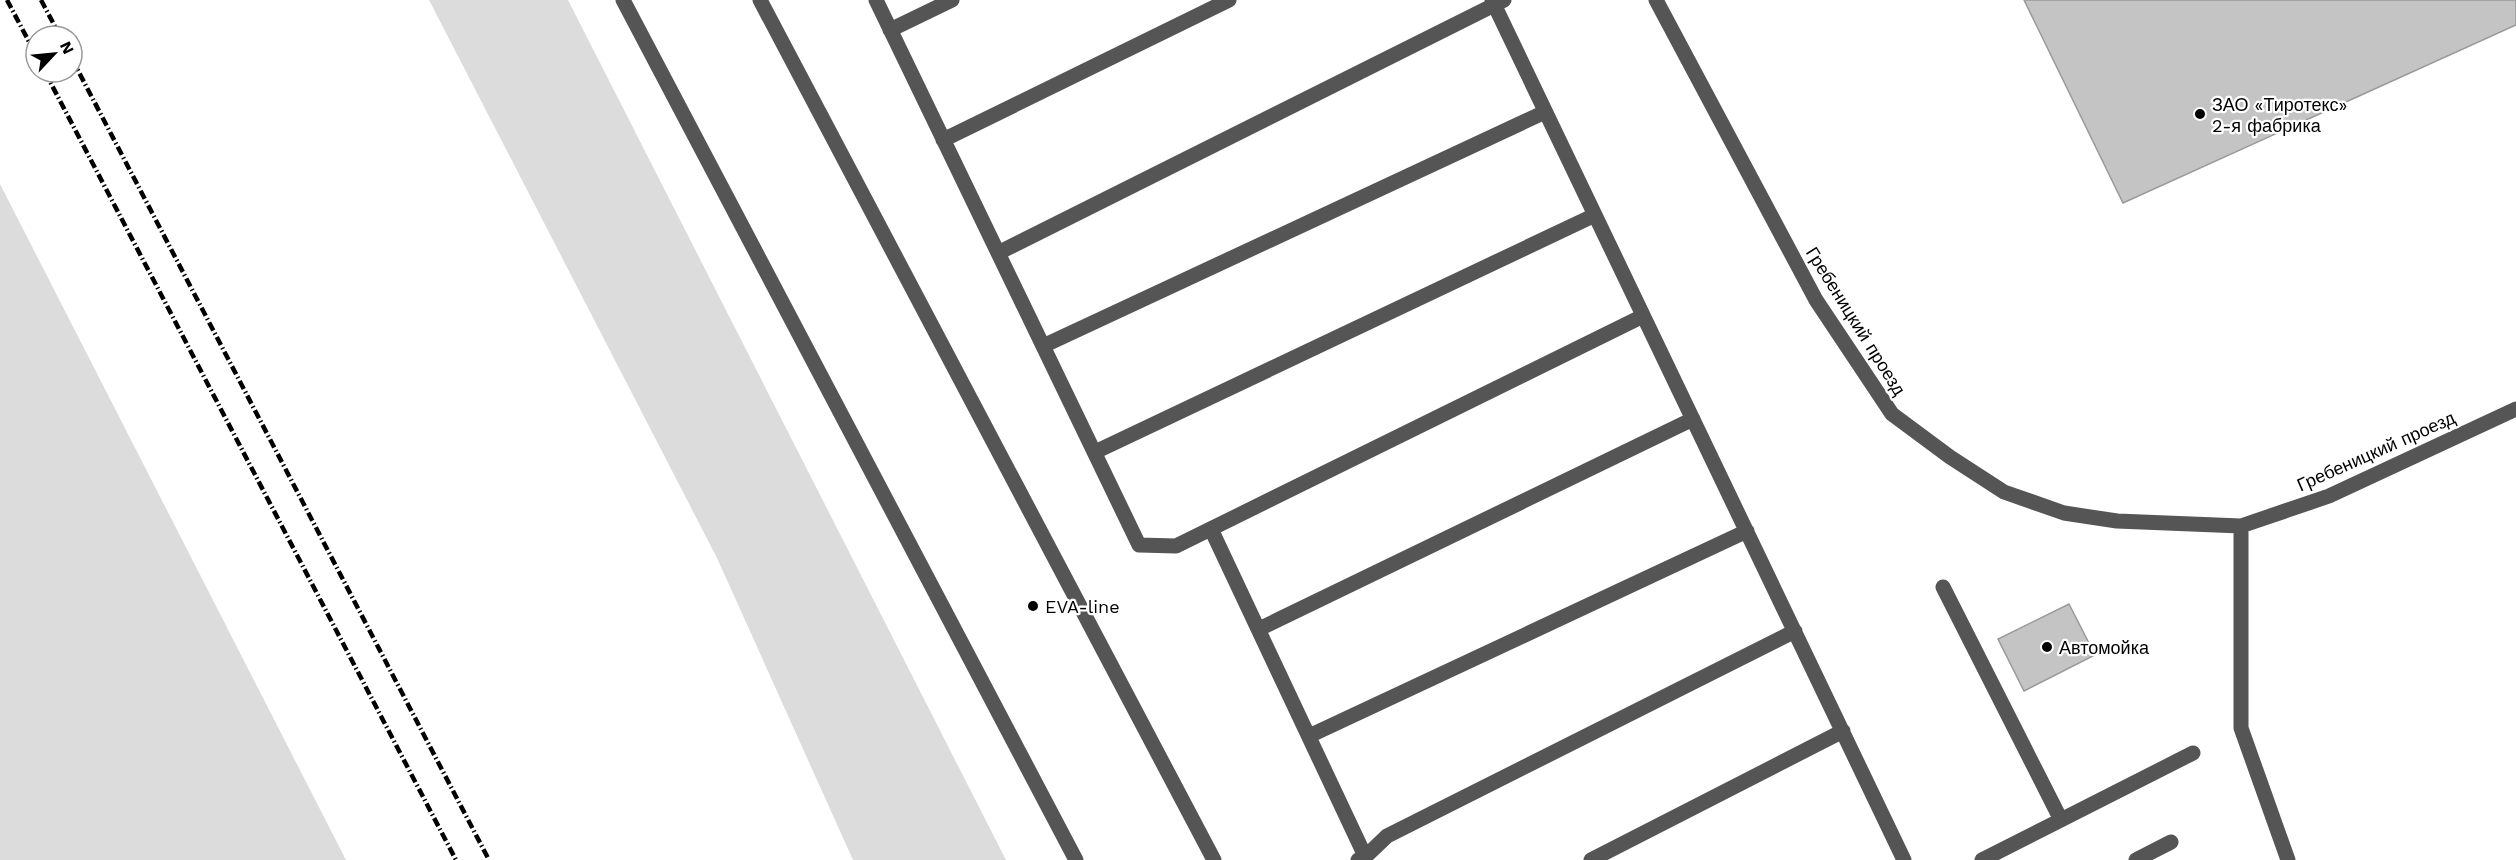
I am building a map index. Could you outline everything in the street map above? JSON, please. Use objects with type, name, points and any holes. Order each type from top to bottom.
[{"type":"street","points":[[623,0],[1076,860]]},
{"type":"street","points":[[760,0],[1214,860]]},
{"type":"street","points":[[876,0],[1139,545],[1176,546],[1643,316]]},
{"type":"street","points":[[890,30],[952,0]]},
{"type":"street","points":[[943,140],[1229,0]]},
{"type":"street","name":"Гребеницкий проезд","points":[[1656,0],[1816,300],[1892,414],[1950,457],[2004,492],[2064,513],[2117,521],[2241,526],[2329,496],[2516,409]]},
{"type":"street","points":[[998,253],[1497,2],[1545,112],[1904,860]]},
{"type":"street","points":[[1043,346],[1545,112]]},
{"type":"street","points":[[1095,452],[1595,215]]},
{"type":"street","points":[[1259,629],[1693,419]]},
{"type":"street","points":[[2241,526],[2241,728],[2288,860]]},
{"type":"street","points":[[1211,529],[1309,736],[1361,858],[1387,836],[1795,631]]},
{"type":"street","points":[[1309,736],[1747,531]]},
{"type":"street","points":[[1943,587],[2061,820]]},
{"type":"street","points":[[1591,860],[1843,730]]},
{"type":"street","points":[[1982,860],[2193,753]]},
{"type":"street","points":[[2136,860],[2172,842]]},
{"type":"shaded area","points":[[429,0],[568,0],[1006,860],[853,860],[717,558]]},
{"type":"shaded area","points":[[0,184],[346,860],[0,860]]},
{"type":"building","name":"ЗАО «Тиротекс» 2-я фабрика","points":[[2024,0],[2516,0],[2516,25],[2123,203]]},
{"type":"building","name":"Автомойка","points":[[2069,604],[2095,655],[2024,691],[1998,639]]},
{"type":"railway","points":[[7,0],[24,32]]},
{"type":"railway","points":[[41,0],[54,24]]},
{"type":"railway","points":[[84,82],[489,860]]},
{"type":"railway","points":[[51,84],[456,860]]},
{"type":"place","name":"ЗАО «Тиротекс» 2-я фабрика","points":[[2200,114]]},
{"type":"place","name":"EVA-line","points":[[1033,606]]},
{"type":"place","name":"Автомойка","points":[[2047,647]]}]
